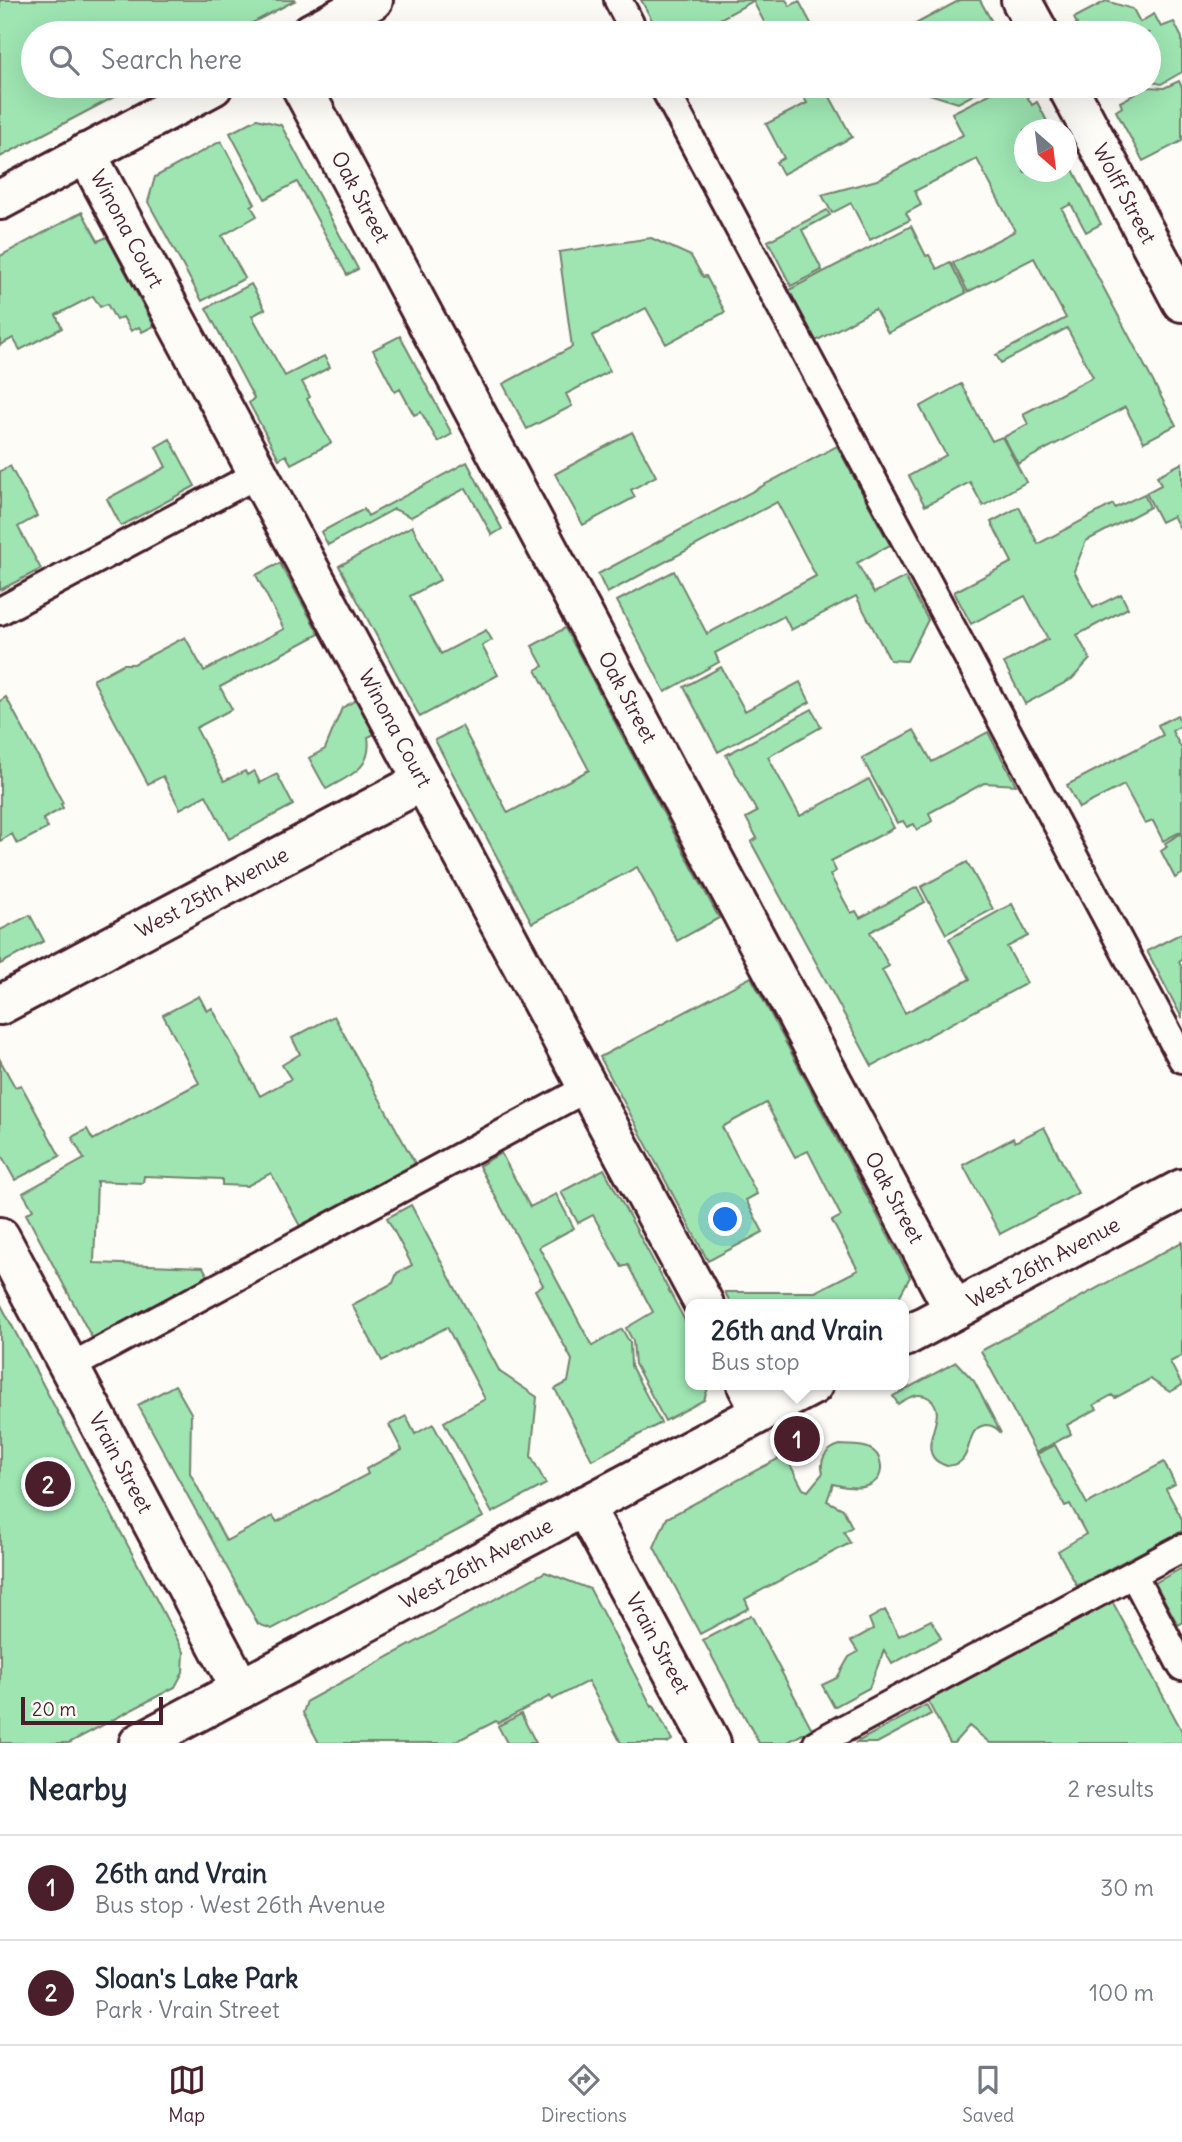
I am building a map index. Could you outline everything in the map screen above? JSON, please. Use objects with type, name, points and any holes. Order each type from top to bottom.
[{"type":"street","points":[[334,21],[373,0]]},
{"type":"street","points":[[1021,0],[1032,21]]},
{"type":"street","points":[[0,200],[190,98]]},
{"type":"street","name":"Oak Street","points":[[307,98],[954,1310]]},
{"type":"street","name":"Wolff Street","points":[[1073,98],[1182,302]]},
{"type":"street","name":"Winona Court","points":[[86,153],[701,1299]]},
{"type":"street","name":"West 25th Avenue","points":[[0,1005],[423,782]]},
{"type":"street","name":"West 26th Avenue","points":[[909,1333],[1182,1189]]},
{"type":"street","name":"Vrain Street","points":[[0,1237],[241,1689]]},
{"type":"street","name":"West 26th Avenue","points":[[139,1743],[584,1506],[754,1399],[792,1390]]},
{"type":"street","name":"Vrain Street","points":[[584,1506],[711,1743]]},
{"type":"lane","points":[[618,0],[629,21]]},
{"type":"lane","points":[[669,98],[1182,1059]]},
{"type":"lane","points":[[0,611],[258,474]]},
{"type":"lane","points":[[70,1367],[587,1088]]},
{"type":"lane","points":[[817,1743],[1182,1548]]},
{"type":"lane","points":[[1133,1574],[1182,1667]]},
{"type":"green space","points":[[0,0],[296,0],[256,21],[21,21],[21,98],[112,98],[0,157]]},
{"type":"green space","points":[[641,0],[786,0],[790,6],[799,1],[810,21],[764,21],[753,1],[716,21],[652,21]]},
{"type":"green space","points":[[960,0],[980,0],[991,21],[921,21]]},
{"type":"green space","points":[[1106,1],[1133,9],[1139,21],[1076,21],[1074,18]]},
{"type":"green space","points":[[1154,14],[1158,21],[1142,21]]},
{"type":"green space","points":[[1174,22],[1182,38],[1182,72],[1161,84],[1161,27]]},
{"type":"green space","points":[[1179,81],[1182,87],[1182,141],[1143,161],[1116,111],[1122,107],[1120,102],[1127,98],[1161,98],[1161,88]]},
{"type":"green space","points":[[804,98],[831,98],[852,137],[783,174],[776,162],[784,158],[766,124],[807,103]]},
{"type":"green space","points":[[942,98],[967,98],[958,103]]},
{"type":"green space","points":[[981,98],[1028,98],[1032,105],[1037,102],[1046,119],[1014,119],[1014,182],[1077,182],[1077,177],[1101,224],[1086,232],[1071,204],[1062,209],[1176,425],[1144,442],[1125,407],[1018,464],[1004,437],[1028,424],[1023,414],[1093,377],[1067,328],[1001,363],[996,355],[1066,318],[1034,258],[968,292],[953,263],[1015,231],[977,159],[915,191],[921,205],[906,213],[910,220],[870,240],[851,203],[832,213],[822,195],[877,180],[963,135],[952,113]]},
{"type":"green space","points":[[257,119],[281,125],[358,269],[347,275],[297,182],[265,199],[230,133]]},
{"type":"green space","points":[[221,141],[255,204],[251,206],[257,216],[222,236],[245,278],[202,301],[148,202],[155,177]]},
{"type":"green space","points":[[827,210],[830,215],[802,230],[822,270],[791,286],[768,241]]},
{"type":"green space","points":[[82,212],[98,241],[107,237],[154,326],[142,332],[139,327],[131,331],[123,317],[116,320],[107,304],[100,307],[93,296],[56,315],[62,328],[20,350],[13,338],[0,345],[0,256]]},
{"type":"green space","points":[[911,226],[926,256],[929,255],[937,269],[950,262],[966,293],[888,333],[875,309],[816,341],[789,290]]},
{"type":"green space","points":[[651,238],[691,256],[703,277],[706,276],[725,312],[666,344],[646,308],[592,336],[610,371],[566,394],[572,406],[527,429],[503,384],[572,347],[559,252]]},
{"type":"green space","points":[[251,284],[265,309],[252,316],[285,376],[324,356],[330,367],[302,382],[310,397],[307,399],[331,443],[291,464],[286,455],[279,459],[249,403],[254,398],[206,308]]},
{"type":"green space","points":[[400,336],[452,434],[438,442],[421,412],[414,415],[400,389],[395,392],[373,350]]},
{"type":"green space","points":[[961,384],[992,441],[1002,437],[1026,482],[983,506],[970,482],[925,506],[909,476],[946,455],[920,407]]},
{"type":"green space","points":[[632,432],[656,476],[631,490],[635,497],[583,525],[555,474]]},
{"type":"green space","points":[[170,439],[195,486],[121,526],[107,499],[166,467],[156,447]]},
{"type":"green space","points":[[837,446],[890,545],[857,563],[874,593],[905,577],[928,620],[907,661],[890,660],[856,596],[791,630],[784,616],[715,653],[719,662],[665,692],[617,601],[674,571],[707,634],[816,576],[777,502],[607,593],[598,574]]},
{"type":"green space","points":[[467,462],[502,529],[492,535],[466,488],[411,517],[394,509],[328,545],[321,532],[364,509],[368,516]]},
{"type":"green space","points":[[1182,463],[1182,532],[1173,516],[1161,522],[1146,493],[1161,485],[1157,476]]},
{"type":"green space","points":[[10,466],[37,516],[18,527],[41,569],[0,590],[0,471]]},
{"type":"green space","points":[[1144,494],[1150,507],[1086,541],[1074,571],[1093,608],[1121,594],[1128,608],[1077,635],[1090,659],[1072,679],[1025,704],[1004,663],[1048,639],[1025,596],[971,624],[954,592],[1012,562],[991,522],[1019,507],[1038,544],[1113,504],[1115,508]]},
{"type":"green space","points":[[412,526],[440,580],[410,596],[441,654],[486,630],[492,640],[482,646],[498,675],[420,717],[339,566]]},
{"type":"green space","points":[[280,563],[319,634],[220,687],[232,709],[196,728],[224,781],[245,771],[247,775],[254,771],[260,783],[277,774],[293,805],[229,839],[206,795],[180,809],[163,776],[148,784],[93,680],[123,664],[134,664],[185,637],[204,671],[284,629],[256,575]]},
{"type":"green space","points":[[565,628],[719,918],[677,941],[637,867],[532,923],[435,740],[462,726],[508,813],[589,770],[536,670],[543,666],[532,646]]},
{"type":"green space","points":[[721,667],[745,711],[800,682],[810,702],[718,752],[684,687]]},
{"type":"green space","points":[[6,697],[63,803],[63,808],[43,819],[48,828],[17,844],[12,834],[0,841],[0,701]]},
{"type":"green space","points":[[360,698],[379,732],[368,737],[367,757],[358,770],[326,789],[309,758],[325,749],[342,708]]},
{"type":"green space","points":[[812,709],[821,727],[768,757],[800,816],[869,779],[894,828],[831,861],[836,871],[830,875],[851,913],[856,911],[860,918],[917,887],[925,902],[870,932],[889,966],[882,970],[905,1013],[970,979],[949,939],[1012,904],[1028,936],[1007,947],[1027,983],[872,1066],[751,842],[757,838],[746,818],[757,812],[726,755]]},
{"type":"green space","points":[[1177,715],[1182,725],[1172,731],[1182,749],[1182,831],[1163,841],[1153,821],[1145,824],[1124,785],[1079,808],[1067,785],[1163,735],[1158,725]]},
{"type":"green space","points":[[914,730],[932,762],[988,732],[1016,785],[984,783],[929,813],[932,821],[917,830],[914,824],[907,827],[903,821],[897,823],[862,758]]},
{"type":"green space","points":[[1182,833],[1182,874],[1175,878],[1161,851],[1167,847],[1165,843]]},
{"type":"green space","points":[[967,862],[993,909],[946,934],[921,887]]},
{"type":"green space","points":[[30,915],[44,941],[0,964],[0,930]]},
{"type":"green space","points":[[1182,933],[1182,960],[1179,962],[1182,968],[1182,1018],[1147,951]]},
{"type":"green space","points":[[751,977],[910,1277],[898,1299],[728,1299],[725,1292],[815,1292],[858,1270],[832,1221],[841,1216],[808,1151],[795,1157],[766,1103],[722,1127],[757,1194],[746,1200],[763,1232],[708,1261],[600,1057]]},
{"type":"green space","points":[[199,996],[207,1011],[212,1008],[260,1096],[291,1079],[282,1065],[300,1054],[292,1038],[334,1016],[416,1165],[301,1228],[271,1173],[247,1186],[222,1185],[222,1179],[144,1176],[143,1183],[97,1181],[94,1263],[203,1267],[208,1276],[92,1338],[26,1214],[33,1210],[23,1193],[84,1159],[72,1137],[87,1129],[93,1140],[199,1083],[163,1015]]},
{"type":"green space","points":[[0,1060],[15,1087],[21,1085],[60,1156],[15,1180],[0,1153]]},
{"type":"green space","points":[[1044,1127],[1078,1193],[1000,1234],[963,1165],[1013,1138],[1015,1142]]},
{"type":"green space","points":[[501,1153],[530,1207],[556,1194],[574,1228],[539,1247],[592,1346],[622,1329],[630,1343],[631,1366],[661,1423],[592,1460],[555,1389],[568,1382],[572,1360],[535,1290],[543,1285],[479,1166]]},
{"type":"green space","points":[[604,1169],[685,1321],[685,1390],[707,1390],[704,1400],[665,1421],[635,1364],[633,1341],[626,1328],[653,1312],[628,1265],[622,1267],[593,1215],[578,1223],[561,1192]]},
{"type":"green space","points":[[411,1205],[500,1372],[537,1397],[531,1456],[546,1484],[492,1513],[444,1422],[485,1399],[447,1327],[382,1361],[352,1305],[393,1283],[397,1273],[412,1265],[387,1218]]},
{"type":"green space","points":[[1182,1242],[1182,1356],[1170,1362],[1182,1385],[1170,1392],[1150,1379],[1115,1398],[1112,1395],[1094,1405],[1097,1409],[1067,1425],[1071,1434],[1036,1453],[981,1351]]},
{"type":"green space","points":[[0,1303],[184,1652],[183,1672],[175,1687],[69,1743],[0,1743]]},
{"type":"green space","points":[[956,1362],[974,1381],[1001,1433],[991,1426],[980,1427],[973,1434],[962,1460],[947,1466],[937,1461],[931,1452],[931,1438],[937,1416],[934,1404],[929,1398],[917,1395],[898,1404],[893,1396],[909,1390],[909,1387]]},
{"type":"green space","points":[[175,1385],[191,1413],[190,1473],[226,1541],[273,1516],[277,1522],[368,1474],[366,1469],[402,1450],[389,1425],[406,1416],[415,1434],[433,1424],[483,1517],[272,1629],[258,1624],[138,1405]]},
{"type":"green space","points":[[840,1445],[868,1448],[877,1455],[881,1465],[876,1480],[868,1486],[833,1484],[827,1501],[843,1509],[852,1527],[844,1532],[850,1543],[745,1599],[749,1608],[700,1634],[654,1547],[667,1518],[785,1455],[803,1489],[808,1491],[823,1473],[825,1455]]},
{"type":"green space","points":[[1055,1445],[1087,1504],[1164,1462],[1175,1484],[1166,1489],[1182,1519],[1182,1531],[1077,1586],[1058,1551],[1086,1534],[1070,1504],[1065,1506],[1037,1454]]},
{"type":"green space","points":[[1182,1568],[1182,1623],[1178,1625],[1155,1583]]},
{"type":"green space","points":[[545,1572],[590,1589],[672,1740],[667,1743],[621,1743],[588,1681],[552,1700],[550,1696],[453,1743],[319,1743],[303,1713],[307,1701]]},
{"type":"green space","points":[[1111,1599],[1182,1731],[1182,1743],[990,1743],[969,1726],[954,1743],[950,1743],[926,1698]]},
{"type":"green space","points":[[885,1610],[899,1636],[931,1620],[941,1638],[892,1664],[884,1650],[869,1688],[834,1707],[822,1685],[837,1678],[849,1657],[858,1652],[851,1641],[873,1629],[869,1619]]},
{"type":"green space","points":[[751,1615],[812,1729],[786,1743],[759,1743],[703,1640]]},
{"type":"green space","points":[[926,1705],[931,1714],[877,1743],[855,1743]]},
{"type":"green space","points":[[521,1714],[536,1743],[507,1743],[498,1726]]},
{"type":"place","name":"26th and Vrain","points":[[797,1439]]},
{"type":"place","name":"Sloan's Lake Park","points":[[48,1484]]}]
